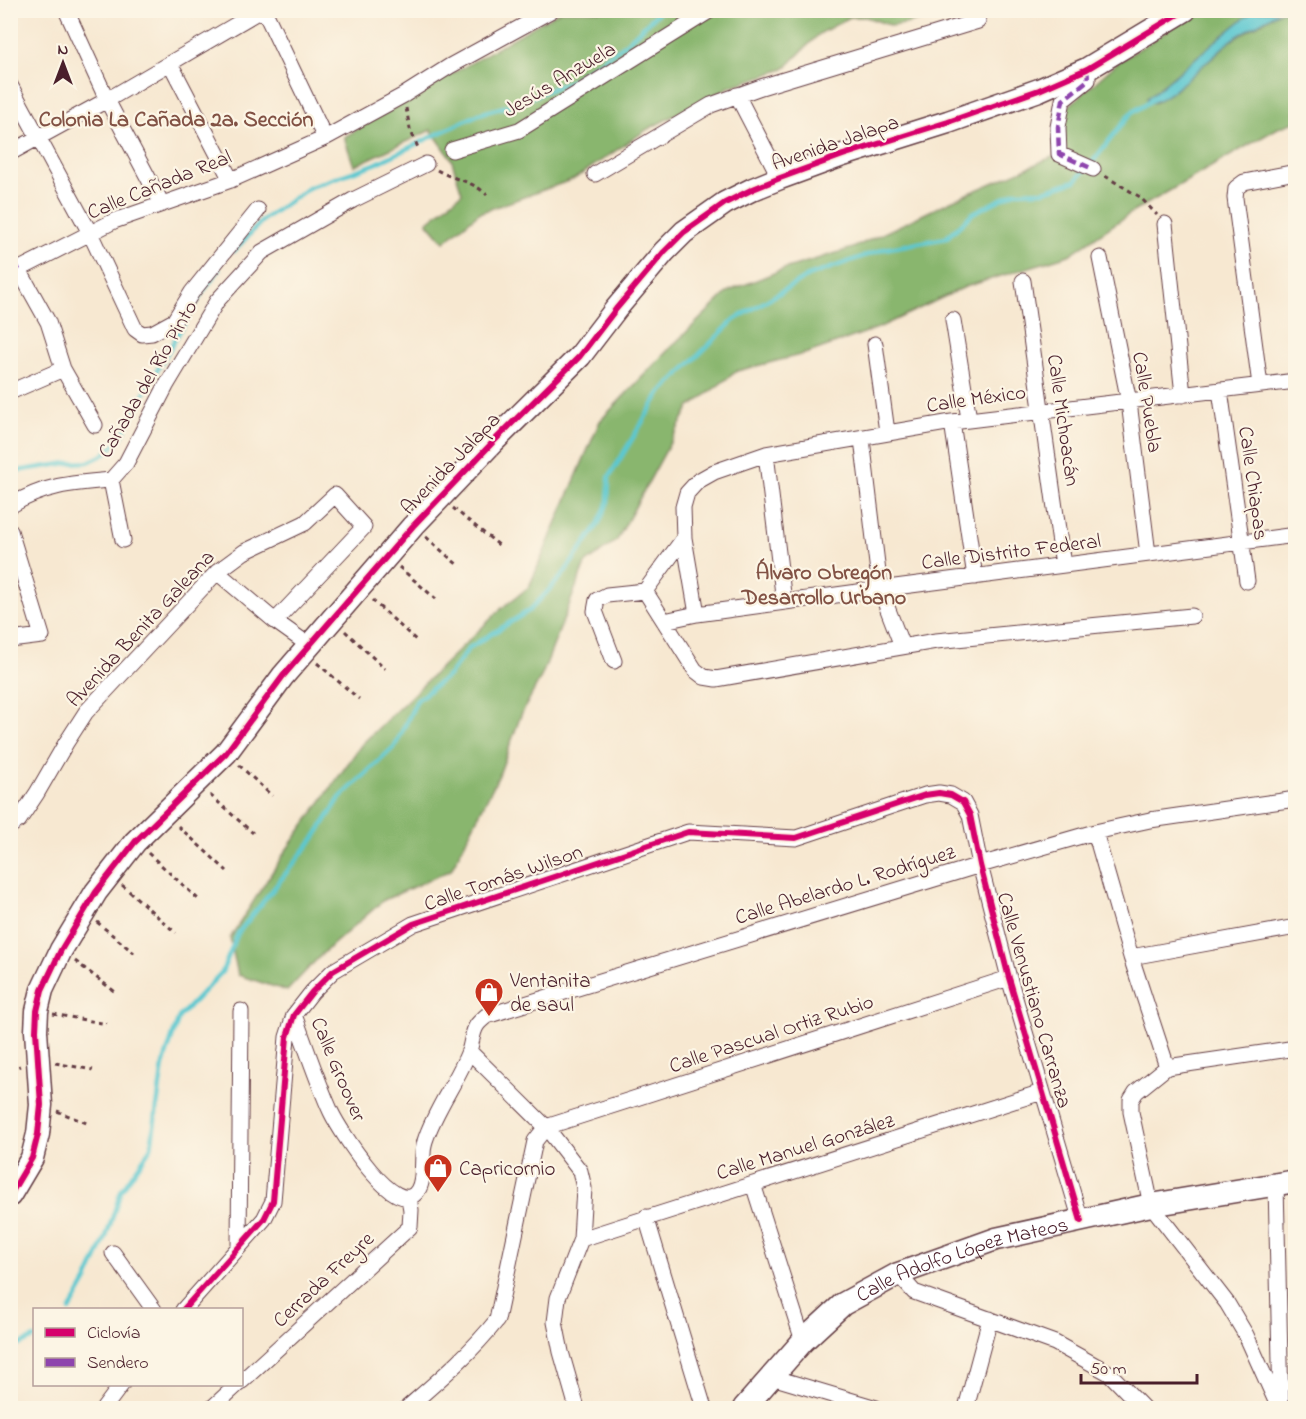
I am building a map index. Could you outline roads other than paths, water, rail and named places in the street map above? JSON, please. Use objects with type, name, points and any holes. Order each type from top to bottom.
[{"type":"street","points":[[66,10],[107,100],[162,204]]},
{"type":"street","points":[[10,153],[263,10],[325,138]]},
{"type":"street","name":"Calle Cañada Real","points":[[15,272],[114,221],[231,180],[325,138],[552,10]]},
{"type":"street","name":"Jesús Anzuela","points":[[452,150],[519,130],[711,10]]},
{"type":"street","name":"Avenida Jalapa","points":[[10,1195],[32,1158],[38,1134],[41,1105],[37,1060],[37,1011],[42,990],[61,950],[110,873],[135,842],[197,784],[226,753],[279,681],[386,556],[440,497],[580,356],[664,252],[684,232],[725,203],[780,178],[1008,101],[1087,69],[1185,10]]},
{"type":"street","points":[[595,174],[711,105],[978,21]]},
{"type":"street","points":[[170,63],[231,180]]},
{"type":"street","points":[[1087,69],[1088,80],[1063,100],[1058,127],[1059,154],[1093,169]]},
{"type":"street","points":[[10,85],[90,233],[135,329],[142,334],[152,333],[174,321],[192,292],[258,210]]},
{"type":"street","points":[[737,95],[780,178]]},
{"type":"street","name":"Cañada del Río Pinto","points":[[10,506],[28,494],[63,484],[111,480],[126,463],[166,386],[217,301],[262,252],[353,200],[426,164]]},
{"type":"street","points":[[1260,385],[1235,198],[1236,188],[1244,182],[1296,172]]},
{"type":"street","points":[[1165,224],[1183,395]]},
{"type":"street","name":"Calle Puebla","points":[[1100,258],[1129,402],[1148,554]]},
{"type":"street","points":[[15,272],[48,322],[63,369],[95,425]]},
{"type":"street","name":"Calle Michoacán","points":[[1023,280],[1064,565]]},
{"type":"street","points":[[953,320],[969,419]]},
{"type":"street","points":[[875,344],[887,432]]},
{"type":"street","points":[[10,392],[63,369]]},
{"type":"street","name":"Calle México","points":[[684,538],[683,507],[687,493],[698,481],[714,472],[766,454],[969,419],[1296,381]]},
{"type":"street","name":"Calle Chiapas","points":[[1220,390],[1247,580]]},
{"type":"street","points":[[952,422],[975,577]]},
{"type":"street","points":[[862,439],[880,589],[902,646]]},
{"type":"street","points":[[766,454],[784,602]]},
{"type":"street","points":[[111,480],[123,540]]},
{"type":"street","name":"Avenida Benita Galeana","points":[[10,826],[19,820],[37,793],[86,712],[217,572],[244,552],[305,523],[335,495],[364,527],[275,621]]},
{"type":"street","points":[[10,531],[16,565],[42,636],[10,640]]},
{"type":"street","name":"Calle Distrito Federal","points":[[664,621],[697,614],[880,589],[1296,536]]},
{"type":"street","points":[[614,661],[595,611],[597,600],[607,595],[645,591],[684,538]]},
{"type":"street","points":[[684,538],[697,614]]},
{"type":"street","points":[[217,572],[307,649]]},
{"type":"street","points":[[645,591],[695,670],[704,677],[716,679],[936,640],[1192,616]]},
{"type":"street","name":"Calle Tomás Wilson","points":[[185,1308],[264,1219],[273,1201],[286,1048],[294,1015],[333,971],[413,924],[688,832],[796,838],[925,795],[939,793],[951,795]]},
{"type":"street","name":"Calle Venustiano Carranza","points":[[951,795],[963,802],[970,816],[1009,978],[1081,1221]]},
{"type":"street","name":"Calle Abelardo L. Rodríguez","points":[[469,1051],[475,1026],[486,1016],[980,865],[1095,832],[1150,820],[1296,799]]},
{"type":"street","points":[[1095,832],[1131,957],[1167,1068]]},
{"type":"street","points":[[1131,957],[1296,927]]},
{"type":"street","name":"Calle Pascual Ortiz Rubio","points":[[546,1127],[1009,978]]},
{"type":"street","points":[[239,1246],[241,1011]]},
{"type":"street","name":"Calle Groover","points":[[294,1015],[331,1112],[341,1132],[378,1180],[399,1198],[409,1198]]},
{"type":"street","points":[[1280,1408],[1246,1335],[1227,1303],[1151,1205],[1131,1113],[1131,1100],[1136,1092],[1167,1068],[1296,1048]]},
{"type":"street","points":[[409,1198],[418,1191],[424,1143],[432,1122],[469,1051],[546,1127],[580,1171],[584,1188],[581,1239],[558,1298],[555,1322],[577,1408]]},
{"type":"street","name":"Calle Manuel González","points":[[581,1239],[1042,1092]]},
{"type":"street","points":[[407,1408],[455,1368],[482,1340],[497,1320],[536,1141],[546,1127]]},
{"type":"street","points":[[1280,1408],[1286,1183]]},
{"type":"street","name":"Calle Adolfo López Mateos","points":[[744,1408],[803,1341],[843,1304],[898,1274],[996,1239],[1151,1205],[1286,1183]]},
{"type":"street","points":[[753,1184],[803,1341]]},
{"type":"street","name":"Cerrada Freyre","points":[[243,1380],[410,1227],[409,1198]]},
{"type":"street","points":[[646,1217],[704,1408]]},
{"type":"street","points":[[113,1253],[153,1308]]},
{"type":"street","points":[[898,1274],[914,1292],[1055,1343],[1109,1373],[1143,1408]]},
{"type":"street","points":[[966,1408],[990,1319]]},
{"type":"street","points":[[772,1377],[876,1408]]},
{"type":"street","points":[[104,1408],[120,1386]]},
{"type":"street","points":[[212,1408],[235,1386]]},
{"type":"water","points":[[1254,11],[1281,11],[1233,39],[1178,87],[1156,101],[1148,103],[1147,98]]},
{"type":"waterway","points":[[234,251],[264,219],[310,187],[375,164],[479,114],[518,103],[573,80],[623,46],[661,10]]},
{"type":"waterway","points":[[1091,164],[1130,114],[1153,99]]},
{"type":"waterway","points":[[71,1308],[87,1280],[106,1237],[121,1191],[151,1148],[163,1065],[179,1017],[222,972],[238,933],[315,837],[340,798],[395,746],[417,700],[449,675],[469,648],[530,610],[562,576],[598,525],[608,502],[609,477],[660,393],[734,320],[808,276],[884,249],[946,238],[973,213],[1015,192],[1044,191],[1075,181],[1085,170]]},
{"type":"waterway","points":[[10,472],[88,462],[103,455],[120,440],[149,384],[202,293],[219,270]]},
{"type":"waterway","points":[[10,1349],[33,1338]]},
{"type":"place","name":"Ventanita de saul","points":[[489,1018]]},
{"type":"place","name":"Capricornio","points":[[438,1194]]},
{"type":"district","name":"Colonia La Cañada 2a. Sección","points":[[176,118]]},
{"type":"district","name":"Álvaro Obregón Desarrollo Urbano","points":[[824,584]]}]
